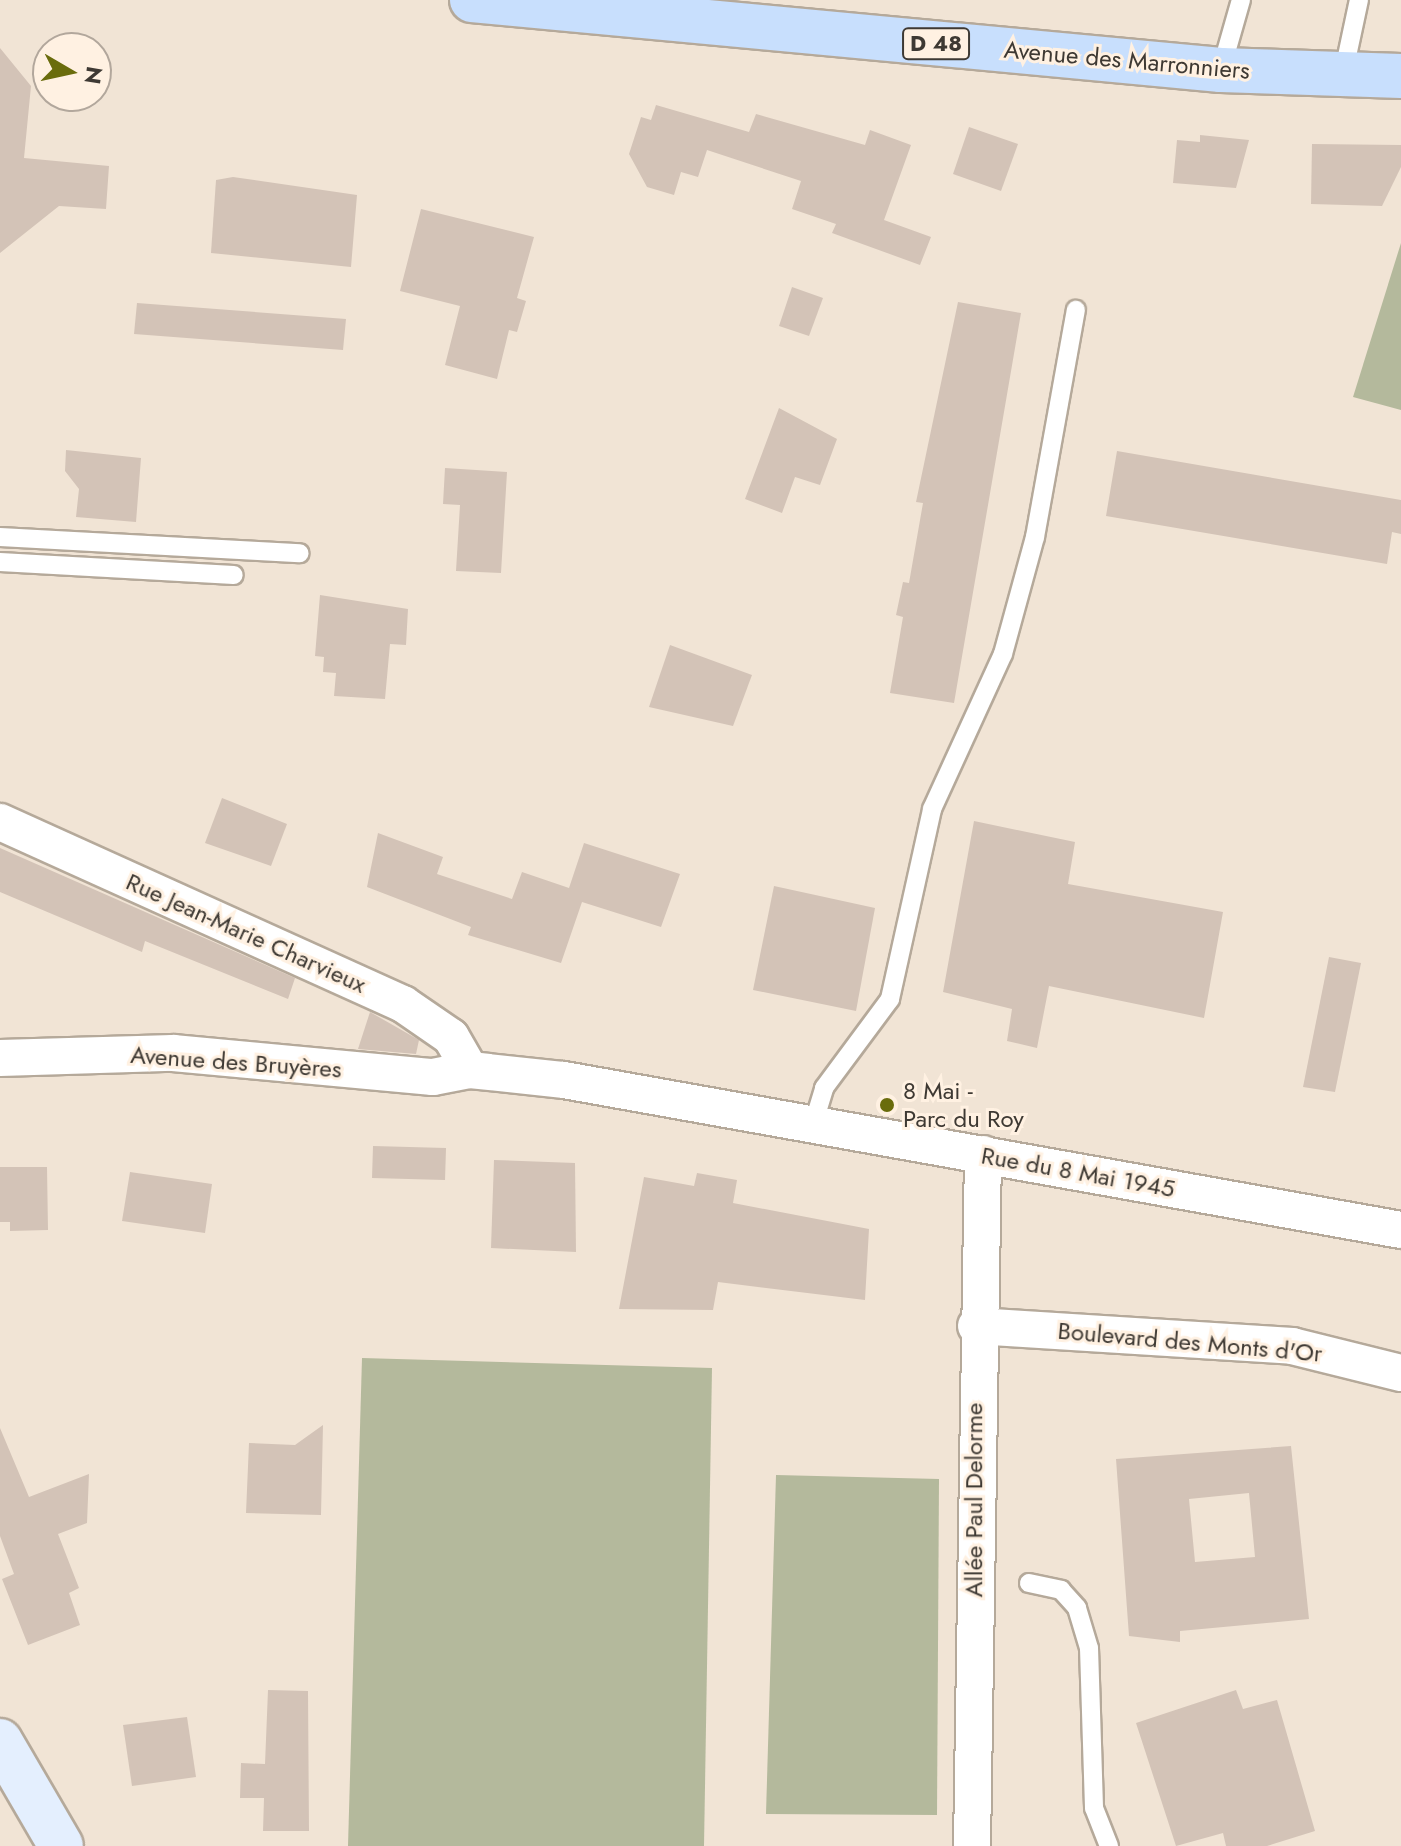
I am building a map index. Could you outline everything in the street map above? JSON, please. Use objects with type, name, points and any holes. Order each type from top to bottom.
[{"type":"main road","name":"Avenue des Marronniers","points":[[472,0],[1221,70],[1401,76]]},
{"type":"main road","points":[[1,1745],[61,1846]]},
{"type":"street","name":"Rue Jean-Marie Charvieux","points":[[0,822],[403,1004],[451,1037],[470,1070]]},
{"type":"street","name":"Avenue des Bruyères","points":[[0,1058],[173,1053],[433,1077],[470,1070]]},
{"type":"street","name":"Rue du 8 Mai 1945","points":[[470,1070],[983,1154],[1401,1230]]},
{"type":"street","name":"Allée Paul Delorme","points":[[972,1846],[976,1326],[983,1154]]},
{"type":"street","name":"Boulevard des Monts d'Or","points":[[976,1326],[1292,1346],[1401,1373]]},
{"type":"lane","points":[[1221,70],[1241,0]]},
{"type":"lane","points":[[1343,75],[1359,0]]},
{"type":"lane","points":[[813,1125],[824,1088],[890,999],[932,809],[1003,654],[1035,537],[1076,310]]},
{"type":"lane","points":[[0,537],[300,553]]},
{"type":"lane","points":[[0,562],[234,575]]},
{"type":"lane","points":[[1029,1583],[1061,1590],[1077,1608],[1089,1648],[1094,1808],[1109,1846]]},
{"type":"green space","points":[[1401,243],[1401,410],[1353,397]]},
{"type":"green space","points":[[362,1358],[712,1368],[704,1846],[348,1846]]},
{"type":"green space","points":[[776,1475],[939,1479],[937,1815],[766,1814]]},
{"type":"building","points":[[0,48],[31,86],[24,158],[109,166],[106,209],[59,206],[0,253]]},
{"type":"building","points":[[656,105],[749,132],[756,114],[865,145],[870,130],[911,145],[884,220],[931,237],[920,265],[832,233],[836,224],[792,209],[801,181],[707,150],[698,177],[681,172],[674,195],[647,187],[629,154],[641,117],[651,120]]},
{"type":"building","points":[[969,127],[1018,144],[1001,191],[953,174]]},
{"type":"building","points":[[1200,135],[1249,140],[1236,188],[1173,183],[1177,140],[1200,142]]},
{"type":"building","points":[[1312,144],[1401,145],[1401,167],[1382,206],[1311,204]]},
{"type":"building","points":[[233,177],[357,195],[351,267],[211,253],[216,180]]},
{"type":"building","points":[[421,209],[534,237],[517,298],[526,301],[517,332],[509,330],[497,379],[445,365],[460,306],[400,291]]},
{"type":"building","points":[[792,287],[823,298],[809,336],[779,326]]},
{"type":"building","points":[[958,302],[1021,313],[954,703],[890,693],[903,617],[896,615],[903,582],[909,583],[923,503],[916,502]]},
{"type":"building","points":[[137,303],[346,319],[343,350],[134,334]]},
{"type":"building","points":[[779,408],[837,439],[820,485],[795,477],[782,513],[745,499]]},
{"type":"building","points":[[66,450],[141,458],[136,522],[76,517],[79,489],[65,471]]},
{"type":"building","points":[[1117,451],[1401,500],[1401,534],[1392,532],[1387,564],[1106,516]]},
{"type":"building","points":[[445,468],[507,472],[501,573],[456,571],[460,505],[443,504]]},
{"type":"building","points":[[320,595],[408,609],[406,645],[390,644],[385,699],[334,696],[336,673],[323,672],[324,657],[315,656]]},
{"type":"building","points":[[670,645],[752,675],[733,726],[649,707]]},
{"type":"building","points":[[222,798],[287,824],[271,866],[205,843]]},
{"type":"building","points":[[974,821],[1075,842],[1068,884],[1223,912],[1204,1018],[1049,986],[1037,1048],[1007,1041],[1012,1009],[943,992]]},
{"type":"building","points":[[378,833],[443,857],[437,874],[512,899],[522,872],[569,888],[584,843],[680,874],[661,927],[582,902],[561,963],[468,935],[471,927],[367,887]]},
{"type":"building","points":[[0,848],[295,978],[288,999],[145,941],[142,952],[0,892]]},
{"type":"building","points":[[774,886],[875,908],[856,1011],[753,990]]},
{"type":"building","points":[[1329,957],[1361,963],[1335,1092],[1303,1087]]},
{"type":"building","points":[[370,1012],[419,1040],[416,1054],[358,1049]]},
{"type":"building","points":[[373,1146],[446,1148],[445,1180],[372,1178]]},
{"type":"building","points":[[494,1160],[575,1163],[576,1252],[491,1248]]},
{"type":"building","points":[[0,1167],[47,1167],[48,1230],[10,1231],[10,1222],[0,1222]]},
{"type":"building","points":[[130,1172],[212,1184],[205,1233],[122,1221]]},
{"type":"building","points":[[697,1173],[737,1180],[733,1203],[869,1229],[865,1300],[718,1282],[713,1310],[619,1309],[644,1177],[694,1186]]},
{"type":"building","points":[[323,1425],[321,1515],[246,1513],[249,1443],[295,1445]]},
{"type":"building","points":[[0,1428],[29,1497],[89,1474],[87,1523],[58,1534],[79,1588],[69,1593],[80,1625],[28,1645],[2,1579],[14,1574],[0,1536]]},
{"type":"building","points":[[1291,1446],[1309,1619],[1180,1631],[1180,1642],[1129,1636],[1116,1459]],"holes":[[[1249,1493],[1255,1557],[1195,1562],[1189,1499]]]},
{"type":"building","points":[[268,1690],[308,1691],[309,1831],[263,1831],[264,1798],[240,1798],[241,1763],[265,1764]]},
{"type":"building","points":[[1236,1690],[1243,1709],[1277,1700],[1315,1831],[1267,1846],[1226,1846],[1223,1833],[1176,1846],[1136,1723]]},
{"type":"building","points":[[187,1717],[196,1777],[132,1786],[123,1725]]},
{"type":"place","name":"8 Mai - Parc du Roy","points":[[887,1105]]}]
